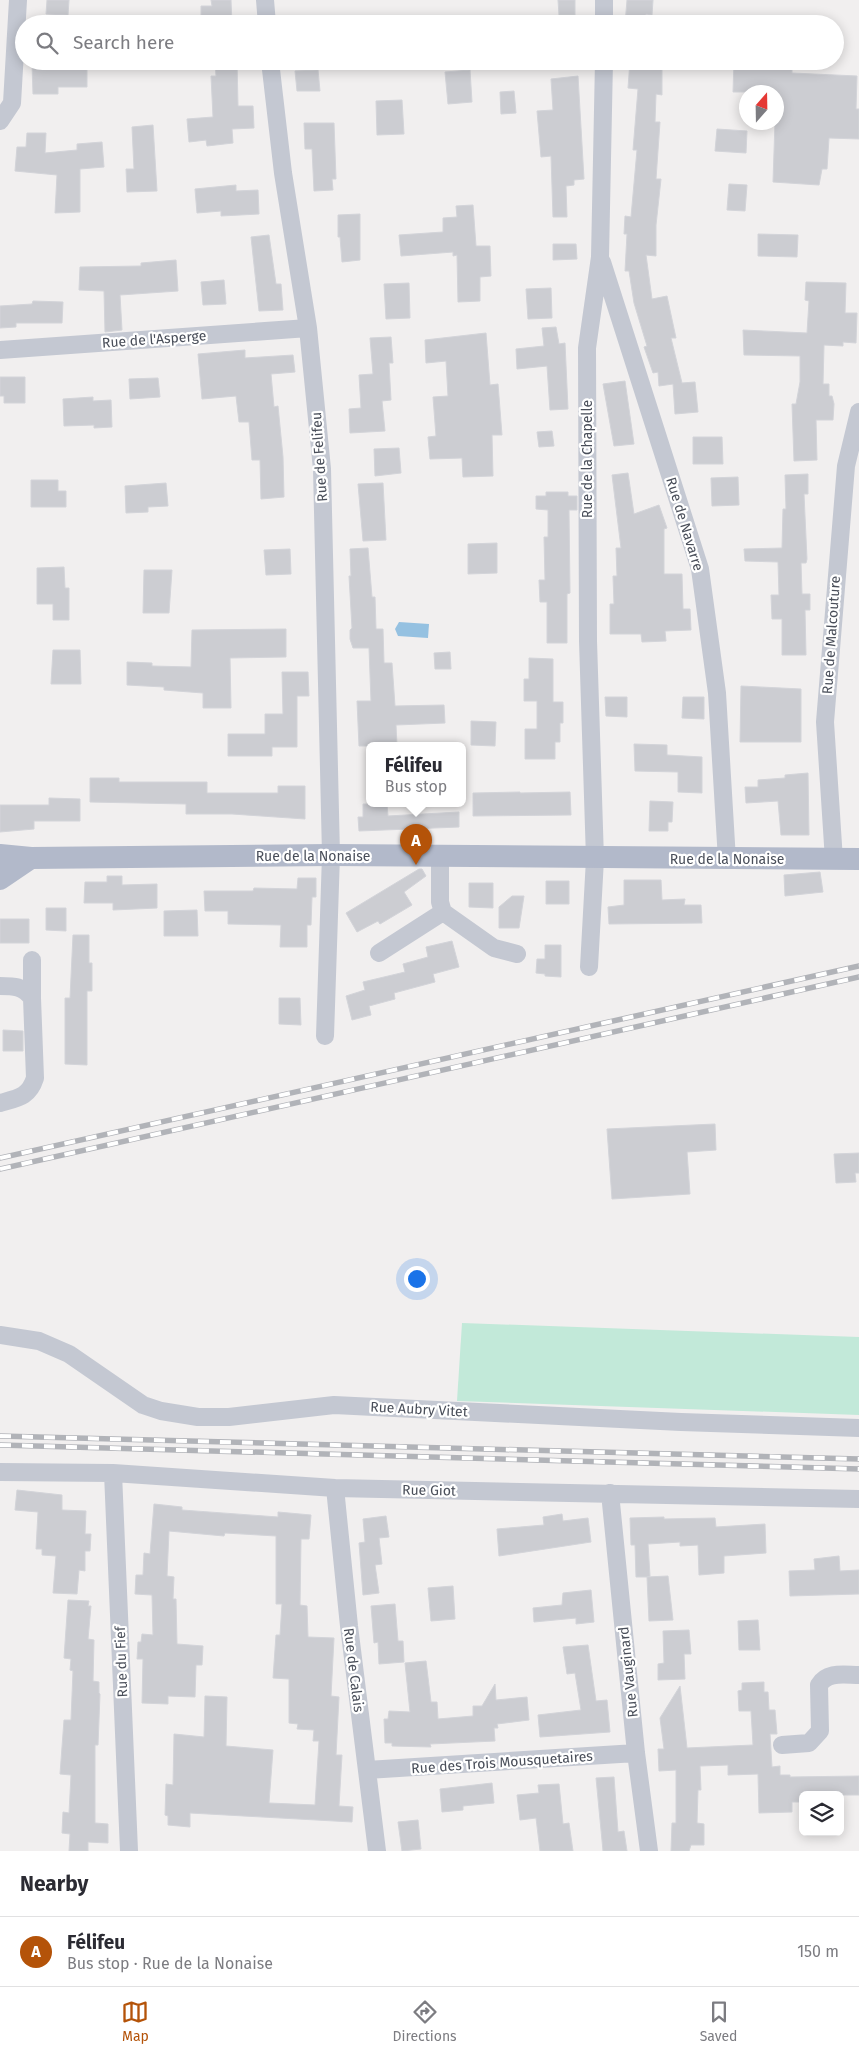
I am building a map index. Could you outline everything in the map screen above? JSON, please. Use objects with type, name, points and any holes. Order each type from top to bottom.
[{"type":"main road","name":"Rue de la Nonaise","points":[[0,855],[31,858],[331,855],[727,860],[859,859]]},
{"type":"main road","points":[[0,879],[31,858]]},
{"type":"street","points":[[17,15],[18,0]]},
{"type":"street","points":[[265,0],[266,15]]},
{"type":"street","points":[[604,0],[604,15]]},
{"type":"street","points":[[0,122],[12,103],[15,52]]},
{"type":"street","name":"Rue de Felifeu","points":[[271,70],[283,174],[308,328],[322,469],[331,855],[325,1036]]},
{"type":"street","name":"Rue de la Chapelle","points":[[595,859],[588,641],[587,348],[600,257],[604,70]]},
{"type":"street","name":"Rue de Navarre","points":[[600,257],[700,569],[717,693],[727,860]]},
{"type":"street","name":"Rue de l'Asperge","points":[[0,350],[308,328]]},
{"type":"street","name":"Rue de Malcouture","points":[[834,860],[825,722],[846,466],[859,412]]},
{"type":"street","points":[[440,857],[440,902],[443,912],[494,948],[517,954]]},
{"type":"street","points":[[589,967],[595,859]]},
{"type":"street","points":[[379,953],[443,912]]},
{"type":"street","points":[[0,1103],[24,1097],[32,1087],[35,1078],[32,960]]},
{"type":"street","points":[[0,986],[17,986],[28,991],[32,998]]},
{"type":"street","name":"Rue Aubry Vitet","points":[[0,1335],[39,1341],[69,1354],[143,1404],[161,1411],[198,1417],[229,1417],[334,1405],[682,1422],[859,1428]]},
{"type":"street","name":"Rue Giot","points":[[0,1472],[113,1473],[335,1488],[859,1499]]},
{"type":"street","name":"Rue du Fief","points":[[113,1473],[128,1851]]},
{"type":"street","name":"Rue de Calais","points":[[335,1488],[349,1626],[377,1851]]},
{"type":"street","name":"Rue Vauginard","points":[[610,1493],[636,1753],[649,1851]]},
{"type":"street","points":[[782,1745],[808,1744],[820,1731],[819,1685],[822,1680],[828,1675],[859,1675]]},
{"type":"street","name":"Rue des Trois Mousquetaires","points":[[367,1770],[636,1753]]},
{"type":"green space","points":[[462,1323],[859,1337],[859,1415],[457,1401]]},
{"type":"water","points":[[399,622],[429,624],[428,638],[398,636],[395,629]]},
{"type":"building","points":[[47,0],[69,0],[68,15],[46,14]]},
{"type":"building","points":[[211,0],[231,0],[232,15],[201,15],[201,6],[212,6]]},
{"type":"building","points":[[558,0],[575,0],[575,15],[559,15]]},
{"type":"building","points":[[627,0],[653,0],[652,15],[626,15]]},
{"type":"building","points":[[32,70],[87,70],[87,87],[58,87],[58,94],[33,94]]},
{"type":"building","points":[[216,70],[237,70],[238,106],[253,106],[254,128],[232,129],[233,143],[207,146],[206,140],[189,142],[187,119],[213,117],[211,76],[216,76]]},
{"type":"building","points":[[318,70],[320,91],[297,91],[295,71]]},
{"type":"building","points":[[470,70],[472,102],[448,104],[445,72]]},
{"type":"building","points":[[629,70],[662,70],[662,95],[656,94],[655,122],[660,122],[656,179],[661,179],[656,225],[656,256],[646,255],[652,299],[667,296],[676,338],[671,338],[682,383],[695,382],[698,412],[675,414],[673,384],[659,386],[658,372],[653,373],[644,347],[647,346],[634,303],[629,271],[625,271],[627,234],[624,234],[625,216],[631,217],[637,150],[633,150],[638,89],[628,88]]},
{"type":"building","points":[[734,70],[792,70],[792,73],[857,76],[856,109],[859,109],[859,139],[829,138],[827,169],[822,169],[819,185],[773,182],[775,130],[784,130],[784,85],[739,85],[739,92],[733,92]]},
{"type":"building","points":[[578,76],[584,179],[574,180],[574,185],[566,186],[567,217],[553,217],[551,156],[541,157],[537,111],[553,110],[551,79]]},
{"type":"building","points":[[514,91],[516,113],[501,114],[500,92]]},
{"type":"building","points":[[402,100],[404,134],[377,135],[376,101]]},
{"type":"building","points":[[304,123],[334,123],[336,179],[332,179],[333,190],[314,191],[312,149],[305,149]]},
{"type":"building","points":[[153,125],[157,191],[127,192],[126,169],[134,169],[132,127]]},
{"type":"building","points":[[717,129],[747,131],[746,153],[715,151]]},
{"type":"building","points":[[27,133],[46,133],[45,153],[77,150],[77,144],[102,142],[104,167],[80,169],[80,212],[55,213],[57,175],[15,171],[17,147],[26,147]]},
{"type":"building","points":[[729,184],[747,185],[745,211],[727,210]]},
{"type":"building","points":[[236,185],[236,191],[258,190],[259,214],[221,216],[221,211],[197,213],[195,189]]},
{"type":"building","points":[[473,205],[476,246],[490,246],[491,276],[480,277],[480,301],[458,302],[457,255],[453,256],[453,252],[401,256],[399,235],[443,232],[443,218],[457,217],[456,206]]},
{"type":"building","points":[[360,214],[360,260],[342,262],[340,237],[338,237],[338,215]]},
{"type":"building","points":[[758,234],[798,235],[797,257],[758,256]]},
{"type":"building","points":[[269,235],[276,284],[281,284],[283,310],[259,311],[251,237]]},
{"type":"building","points":[[553,244],[576,244],[577,259],[553,260]]},
{"type":"building","points":[[176,260],[178,291],[120,295],[122,330],[105,332],[104,291],[79,290],[80,267],[141,266],[141,263]]},
{"type":"building","points":[[224,280],[226,304],[203,305],[201,282]]},
{"type":"building","points":[[806,282],[846,283],[845,313],[857,313],[856,343],[843,342],[843,346],[824,345],[823,384],[829,384],[829,396],[832,396],[834,404],[833,420],[816,420],[817,460],[794,461],[792,404],[796,404],[800,382],[800,356],[744,355],[743,330],[807,333],[809,301],[805,300]]},
{"type":"building","points":[[409,283],[410,318],[386,319],[384,284]]},
{"type":"building","points":[[551,288],[552,318],[528,319],[526,289]]},
{"type":"building","points":[[33,301],[63,302],[62,323],[16,323],[16,327],[0,328],[0,306],[32,304]]},
{"type":"building","points":[[556,327],[559,344],[565,343],[568,409],[550,410],[547,366],[517,369],[516,349],[544,346],[542,328]]},
{"type":"building","points":[[486,333],[490,385],[498,384],[502,435],[492,435],[493,476],[463,477],[462,458],[430,459],[428,437],[436,436],[433,397],[448,396],[446,361],[426,363],[425,340]]},
{"type":"building","points":[[391,337],[393,363],[389,363],[391,400],[382,401],[385,431],[350,433],[349,409],[361,408],[359,375],[373,374],[370,338]]},
{"type":"building","points":[[245,350],[245,358],[293,355],[295,372],[271,374],[274,407],[278,406],[283,457],[284,497],[261,499],[260,460],[252,460],[249,422],[239,422],[236,396],[202,399],[198,354]]},
{"type":"building","points":[[0,377],[25,377],[25,403],[4,403],[4,396],[0,396]]},
{"type":"building","points":[[158,378],[160,397],[130,399],[129,379]]},
{"type":"building","points":[[625,381],[634,444],[614,446],[603,384]]},
{"type":"building","points":[[93,397],[93,401],[111,400],[112,427],[94,428],[94,425],[64,426],[63,399]]},
{"type":"building","points":[[552,431],[554,446],[539,447],[537,432]]},
{"type":"building","points":[[693,437],[722,437],[723,464],[693,464]]},
{"type":"building","points":[[399,448],[401,473],[375,476],[374,449]]},
{"type":"building","points":[[628,473],[634,514],[659,505],[667,528],[664,529],[664,574],[682,574],[683,609],[690,609],[691,630],[665,631],[666,641],[642,642],[641,634],[610,634],[610,604],[614,604],[613,576],[617,576],[616,548],[621,548],[612,475]]},
{"type":"building","points":[[808,474],[808,494],[804,494],[807,559],[806,563],[801,563],[802,594],[810,594],[810,610],[805,610],[806,655],[782,655],[782,619],[772,619],[771,595],[779,595],[778,562],[745,561],[744,549],[782,548],[783,509],[786,509],[785,475]]},
{"type":"building","points":[[738,477],[739,505],[712,506],[711,478]]},
{"type":"building","points":[[31,480],[58,480],[58,491],[66,491],[66,507],[31,507]]},
{"type":"building","points":[[166,483],[168,506],[148,507],[148,512],[126,513],[125,486]]},
{"type":"building","points":[[383,483],[386,540],[363,541],[358,484]]},
{"type":"building","points":[[546,492],[568,492],[568,496],[577,496],[577,510],[569,510],[570,593],[567,594],[567,643],[547,643],[547,602],[540,602],[539,580],[545,580],[544,537],[548,537],[548,510],[536,509],[536,496],[546,496]]},
{"type":"building","points":[[497,543],[497,573],[468,574],[468,544]]},
{"type":"building","points":[[368,548],[372,597],[375,597],[376,629],[383,629],[384,663],[392,663],[395,706],[444,705],[445,723],[396,725],[397,742],[366,742],[366,746],[359,746],[357,701],[371,701],[369,648],[353,648],[350,639],[350,630],[352,628],[349,576],[351,576],[350,549]]},
{"type":"building","points":[[290,549],[291,574],[266,575],[264,550]]},
{"type":"building","points":[[64,567],[65,588],[69,588],[69,620],[53,620],[53,604],[37,604],[37,568]]},
{"type":"building","points":[[144,570],[172,570],[169,613],[143,613]]},
{"type":"building","points":[[286,629],[286,657],[230,658],[231,708],[203,708],[203,693],[164,690],[164,687],[127,685],[127,662],[152,663],[152,666],[191,667],[192,630]]},
{"type":"building","points":[[53,650],[80,650],[81,684],[51,684]]},
{"type":"building","points":[[450,652],[451,669],[435,669],[434,653]]},
{"type":"building","points":[[529,658],[553,659],[553,702],[563,702],[563,723],[560,723],[560,742],[555,742],[555,759],[525,759],[525,729],[537,729],[537,701],[524,701],[524,679],[529,679]]},
{"type":"building","points":[[282,672],[308,672],[309,696],[297,696],[297,747],[272,747],[272,756],[228,756],[228,734],[265,734],[265,714],[283,714]]},
{"type":"building","points":[[741,686],[801,689],[801,742],[740,742]]},
{"type":"building","points":[[605,697],[627,697],[627,717],[606,716]]},
{"type":"building","points":[[683,697],[704,697],[704,719],[682,718]]},
{"type":"building","points":[[471,721],[496,722],[495,746],[471,745]]},
{"type":"building","points":[[634,744],[667,745],[667,755],[702,757],[702,793],[678,792],[678,772],[635,771]]},
{"type":"building","points":[[808,773],[809,835],[781,835],[778,801],[746,803],[745,787],[758,787],[758,780],[785,778],[785,775]]},
{"type":"building","points":[[90,778],[119,778],[119,782],[207,782],[207,793],[278,793],[278,786],[305,786],[305,819],[232,814],[186,814],[186,804],[90,802]]},
{"type":"building","points":[[570,792],[571,815],[473,816],[473,793]]},
{"type":"building","points":[[49,798],[80,799],[80,821],[34,821],[34,829],[0,832],[0,805],[49,805]]},
{"type":"building","points":[[650,801],[673,802],[672,822],[668,822],[668,831],[649,831]]},
{"type":"building","points":[[363,804],[366,804],[366,807],[387,807],[388,816],[459,812],[459,827],[359,831],[358,817],[363,817]]},
{"type":"building","points":[[419,869],[422,869],[426,876],[404,892],[412,905],[380,924],[378,921],[357,932],[346,913]]},
{"type":"building","points":[[820,872],[823,892],[785,896],[784,875]]},
{"type":"building","points":[[107,876],[122,876],[122,885],[157,884],[157,908],[113,910],[113,903],[84,903],[85,882],[107,882]]},
{"type":"building","points":[[298,878],[316,878],[316,897],[312,897],[311,925],[307,925],[307,947],[280,947],[281,925],[228,924],[228,911],[205,911],[204,891],[253,891],[254,888],[297,889]]},
{"type":"building","points":[[624,880],[661,880],[662,900],[685,899],[684,905],[701,905],[702,923],[609,924],[608,907],[624,905]]},
{"type":"building","points":[[546,881],[569,881],[569,904],[546,904]]},
{"type":"building","points":[[469,883],[493,883],[493,908],[469,907]]},
{"type":"building","points":[[512,896],[524,896],[519,928],[499,928],[499,907]]},
{"type":"building","points":[[46,908],[66,908],[66,931],[46,930]]},
{"type":"building","points":[[197,910],[198,936],[164,936],[164,911]]},
{"type":"building","points":[[0,919],[29,919],[29,943],[0,943]]},
{"type":"building","points":[[73,935],[89,935],[92,991],[87,991],[87,1065],[65,1064],[65,998],[70,998]]},
{"type":"building","points":[[452,941],[459,967],[433,974],[435,982],[394,993],[395,999],[369,1006],[371,1015],[352,1020],[346,996],[365,990],[363,982],[405,972],[403,964],[428,957],[426,947]]},
{"type":"building","points":[[545,945],[561,945],[561,977],[545,976],[545,974],[536,973],[537,959],[545,959]]},
{"type":"building","points":[[279,998],[300,998],[301,1025],[279,1024]]},
{"type":"building","points":[[3,1030],[23,1031],[23,1051],[3,1051]]},
{"type":"building","points":[[715,1124],[716,1150],[687,1152],[690,1194],[612,1199],[607,1129]]},
{"type":"building","points":[[859,1153],[859,1173],[855,1173],[856,1182],[836,1183],[834,1154]]},
{"type":"building","points":[[17,1490],[62,1495],[62,1510],[86,1511],[85,1534],[91,1534],[90,1551],[85,1551],[85,1571],[79,1570],[77,1594],[53,1593],[56,1556],[42,1555],[42,1549],[36,1549],[38,1512],[15,1510]]},
{"type":"building","points":[[154,1504],[182,1507],[182,1510],[278,1517],[278,1512],[311,1515],[309,1539],[301,1539],[300,1605],[307,1606],[308,1637],[334,1638],[331,1696],[339,1697],[336,1755],[342,1755],[339,1806],[353,1807],[352,1822],[190,1813],[190,1827],[168,1825],[168,1816],[165,1815],[166,1784],[173,1785],[174,1734],[204,1737],[205,1696],[227,1697],[226,1746],[273,1750],[269,1803],[315,1805],[319,1741],[313,1741],[314,1730],[297,1729],[298,1724],[289,1723],[289,1679],[273,1678],[276,1635],[280,1635],[282,1604],[276,1604],[276,1536],[225,1533],[224,1536],[169,1531],[167,1576],[174,1577],[173,1599],[176,1599],[177,1644],[203,1646],[202,1665],[196,1665],[195,1697],[168,1696],[168,1704],[142,1703],[143,1659],[137,1659],[138,1642],[141,1642],[142,1634],[153,1635],[152,1595],[135,1594],[136,1575],[143,1575],[144,1553],[150,1554]]},
{"type":"building","points":[[562,1514],[563,1521],[588,1518],[591,1542],[499,1556],[497,1529],[544,1525],[543,1517]]},
{"type":"building","points":[[386,1516],[389,1537],[379,1538],[382,1564],[375,1565],[379,1593],[363,1595],[359,1543],[365,1542],[363,1519]]},
{"type":"building","points":[[630,1518],[715,1518],[716,1527],[765,1524],[766,1553],[724,1556],[724,1573],[699,1575],[698,1545],[680,1546],[680,1542],[648,1544],[650,1576],[636,1577],[635,1545],[631,1545]]},
{"type":"building","points":[[839,1556],[840,1571],[859,1570],[859,1594],[790,1596],[789,1571],[815,1570],[814,1559]]},
{"type":"building","points":[[668,1576],[673,1620],[649,1621],[647,1577]]},
{"type":"building","points":[[453,1586],[455,1619],[431,1621],[428,1588]]},
{"type":"building","points":[[591,1590],[594,1622],[576,1624],[576,1618],[534,1622],[533,1608],[562,1605],[563,1593]]},
{"type":"building","points":[[68,1600],[89,1601],[88,1606],[91,1606],[88,1639],[94,1640],[93,1681],[99,1682],[100,1694],[98,1745],[95,1745],[95,1823],[108,1824],[108,1843],[88,1842],[88,1851],[69,1851],[70,1834],[62,1833],[63,1812],[69,1813],[71,1775],[60,1774],[64,1720],[71,1720],[73,1671],[70,1670],[71,1659],[64,1658]]},
{"type":"building","points":[[395,1604],[398,1641],[403,1641],[404,1662],[379,1664],[378,1642],[374,1643],[371,1606]]},
{"type":"building","points":[[758,1620],[760,1650],[739,1650],[738,1621]]},
{"type":"building","points":[[689,1630],[691,1654],[684,1654],[685,1679],[658,1680],[658,1664],[664,1663],[663,1631]]},
{"type":"building","points":[[588,1645],[596,1701],[607,1700],[610,1732],[540,1737],[538,1715],[581,1710],[575,1673],[567,1674],[563,1647]]},
{"type":"building","points":[[426,1661],[431,1702],[437,1702],[438,1719],[473,1716],[473,1706],[482,1706],[495,1684],[496,1700],[527,1697],[529,1720],[497,1724],[498,1728],[494,1728],[495,1741],[430,1744],[431,1747],[392,1746],[392,1743],[385,1743],[384,1719],[388,1719],[389,1711],[410,1712],[405,1663]]},
{"type":"building","points":[[764,1682],[764,1692],[768,1692],[769,1710],[775,1710],[777,1734],[770,1734],[772,1767],[780,1766],[780,1775],[790,1775],[790,1777],[859,1776],[859,1795],[844,1795],[844,1791],[799,1791],[799,1802],[792,1802],[792,1812],[759,1813],[758,1774],[728,1775],[728,1765],[700,1766],[701,1790],[698,1790],[697,1823],[704,1824],[704,1845],[691,1845],[689,1851],[671,1851],[672,1823],[676,1823],[676,1770],[659,1771],[658,1749],[664,1749],[660,1718],[680,1686],[687,1748],[753,1745],[751,1711],[739,1711],[738,1691],[742,1690],[742,1683]]},
{"type":"building","points":[[614,1777],[618,1832],[624,1831],[627,1851],[603,1851],[596,1778]]},
{"type":"building","points":[[492,1783],[494,1803],[463,1806],[463,1810],[442,1812],[440,1789]]},
{"type":"building","points":[[559,1784],[563,1824],[569,1823],[573,1851],[540,1851],[536,1818],[520,1820],[517,1795],[539,1793],[538,1785]]},
{"type":"building","points":[[418,1820],[421,1849],[402,1851],[398,1822]]},
{"type":"railway","points":[[0,1158],[859,966]]},
{"type":"railway","points":[[0,1169],[859,977]]},
{"type":"railway","points":[[0,1436],[859,1459]]},
{"type":"railway","points":[[0,1445],[859,1469]]},
{"type":"place","name":"Félifeu","points":[[416,865]]}]
